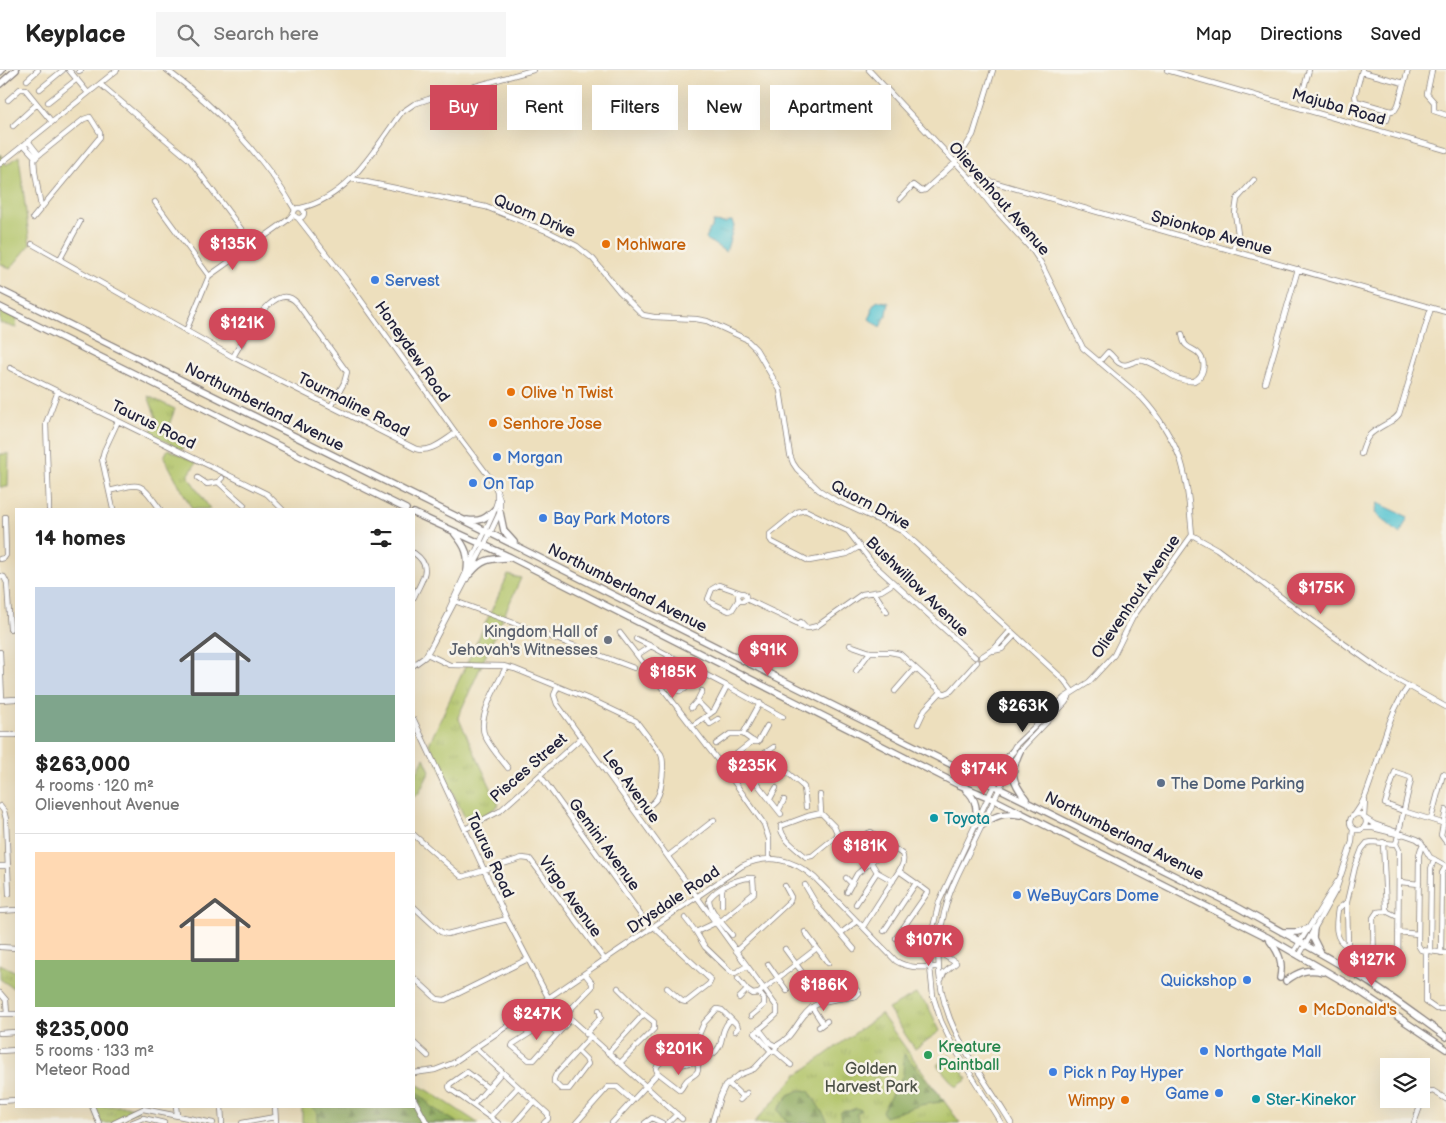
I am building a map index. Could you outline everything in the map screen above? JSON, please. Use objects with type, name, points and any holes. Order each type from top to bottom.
[{"type":"main road","points":[[0,84],[16,70]]},
{"type":"main road","name":"Northumberland Avenue","points":[[0,290],[1239,908],[1302,944],[1320,952],[1388,995],[1446,1037]]},
{"type":"main road","name":"Northumberland Avenue","points":[[0,307],[404,508]]},
{"type":"main road","points":[[460,519],[481,520],[497,510],[507,536],[520,548]]},
{"type":"main road","name":"Northumberland Avenue","points":[[415,513],[510,558],[957,784],[992,799],[1267,937],[1332,974],[1446,1049]]},
{"type":"main road","points":[[453,532],[466,549],[468,573]]},
{"type":"main road","points":[[468,573],[485,560],[510,558]]},
{"type":"main road","points":[[968,772],[981,773],[993,770],[1000,766],[1013,750]]},
{"type":"main road","points":[[1020,751],[1014,763],[1013,777],[1016,786],[1028,802]]},
{"type":"main road","points":[[957,784],[969,792],[975,801],[979,825],[1002,814],[1024,816]]},
{"type":"main road","points":[[1280,932],[1297,932],[1311,928],[1313,938],[1320,952]]},
{"type":"main road","points":[[1267,937],[1280,956],[1283,980],[1309,970],[1332,974]]},
{"type":"street","points":[[27,80],[38,70]]},
{"type":"street","points":[[40,88],[63,70]]},
{"type":"street","points":[[69,70],[88,93]]},
{"type":"street","points":[[0,164],[117,70]]},
{"type":"street","name":"Honeydew Road","points":[[167,70],[201,97],[231,126],[258,158],[456,434],[484,469],[497,489],[500,500],[497,510]]},
{"type":"street","points":[[186,331],[209,276],[253,246],[297,212],[332,194],[352,179],[401,113],[407,108],[429,99],[533,70]]},
{"type":"street","name":"Olievenhout Avenue","points":[[869,70],[970,178],[992,206],[1037,256],[1081,344],[1088,353],[1145,400],[1174,446],[1184,473],[1192,535],[1133,617],[1114,655],[1082,687],[1068,697],[1065,703],[1020,751],[997,786]]},
{"type":"street","points":[[900,199],[913,185],[921,191],[925,190],[955,163],[976,129],[993,70]]},
{"type":"street","name":"Majuba Road","points":[[1167,70],[1446,150]]},
{"type":"street","points":[[1301,98],[1309,70]]},
{"type":"street","points":[[1404,83],[1362,71],[1355,95],[1356,101],[1389,111],[1396,109],[1404,83],[1408,70]]},
{"type":"street","points":[[1432,70],[1427,94],[1434,102],[1434,111],[1446,115]]},
{"type":"street","points":[[48,102],[77,79]]},
{"type":"street","points":[[100,84],[190,160],[253,246]]},
{"type":"street","points":[[8,100],[20,89],[23,89],[52,122]]},
{"type":"street","points":[[13,126],[38,104]]},
{"type":"street","points":[[1388,120],[1389,111]]},
{"type":"street","points":[[33,218],[98,139],[100,133],[92,118],[86,117],[37,156],[34,162],[41,207]]},
{"type":"street","points":[[28,142],[37,156]]},
{"type":"street","points":[[24,145],[37,156]]},
{"type":"street","name":"Spionkop Avenue","points":[[970,178],[993,182],[1446,312]]},
{"type":"street","name":"Quorn Drive","points":[[352,179],[486,207],[549,232],[578,246],[593,259],[620,292],[643,315],[707,321],[746,339],[756,349],[780,390],[790,455],[797,469],[812,484],[835,500],[902,532],[1068,685],[1073,692]]},
{"type":"street","points":[[1233,251],[1238,234],[1235,213],[1236,199],[1254,180]]},
{"type":"street","points":[[155,202],[209,276]]},
{"type":"street","points":[[297,212],[304,214],[311,205]]},
{"type":"street","name":"Honeydew Road","points":[[297,212],[304,214],[307,228]]},
{"type":"street","points":[[60,259],[80,222]]},
{"type":"street","name":"Tourmaline Road","points":[[32,244],[233,357],[420,450],[433,448],[456,434]]},
{"type":"street","points":[[1265,383],[1298,269]]},
{"type":"street","points":[[233,357],[264,308],[283,296],[290,297],[297,303],[347,372],[344,383],[331,406]]},
{"type":"street","points":[[1361,454],[1364,442],[1370,432],[1395,419],[1399,414],[1431,308]]},
{"type":"street","points":[[1099,362],[1108,352],[1123,365],[1128,365],[1136,360],[1144,361],[1179,380],[1194,382],[1203,371],[1203,361],[1198,353],[1184,343],[1182,334]]},
{"type":"street","name":"Taurus Road","points":[[10,368],[267,494],[281,508]]},
{"type":"street","points":[[49,508],[46,423],[58,391]]},
{"type":"street","points":[[112,508],[102,459],[118,421]]},
{"type":"street","points":[[198,478],[207,484],[220,480],[244,505]]},
{"type":"street","points":[[109,491],[135,485],[140,486],[146,489],[159,508]]},
{"type":"street","points":[[415,664],[427,654],[442,627],[497,510]]},
{"type":"street","name":"Bushwillow Avenue","points":[[859,547],[847,554],[809,561],[772,542],[770,534],[797,512],[805,510],[846,529],[871,562],[978,659]]},
{"type":"street","points":[[0,558],[4,558],[6,555],[5,517]]},
{"type":"street","points":[[1192,535],[1217,549],[1385,674],[1446,707]]},
{"type":"street","points":[[415,555],[424,563],[426,570],[415,595]]},
{"type":"street","points":[[0,576],[4,577],[7,583],[10,629]]},
{"type":"street","points":[[740,596],[732,610],[729,611],[710,602],[708,599],[712,590],[719,585],[740,596],[745,594],[746,599],[801,625],[814,627],[862,594],[881,591],[894,583]]},
{"type":"street","points":[[874,592],[887,612]]},
{"type":"street","points":[[454,601],[634,668]]},
{"type":"street","points":[[850,644],[870,652],[896,653],[903,656],[941,692],[946,694],[951,691],[978,659],[991,651],[1010,631]]},
{"type":"street","points":[[620,633],[730,776],[766,827],[769,858],[780,859],[803,868],[896,961],[912,967],[938,967]]},
{"type":"street","points":[[991,651],[1002,649],[1015,636]]},
{"type":"street","points":[[636,638],[783,717]]},
{"type":"street","points":[[637,655],[651,646]]},
{"type":"street","points":[[0,652],[1,700],[15,700]]},
{"type":"street","points":[[856,671],[870,652]]},
{"type":"street","points":[[427,654],[450,665],[506,667],[596,702],[636,721],[662,754],[663,763],[657,798],[652,804],[637,813]]},
{"type":"street","points":[[661,671],[669,655]]},
{"type":"street","points":[[683,662],[673,682],[673,687],[676,689],[681,691],[685,689],[694,668]]},
{"type":"street","points":[[506,667],[484,715],[483,727],[485,737],[508,768]]},
{"type":"street","points":[[895,691],[915,668]]},
{"type":"street","points":[[1068,685],[1082,687]]},
{"type":"street","points":[[692,726],[714,711],[727,686]]},
{"type":"street","points":[[1296,954],[1334,894],[1352,842],[1353,828],[1350,821],[1366,796],[1393,714],[1408,687]]},
{"type":"street","name":"Leo Avenue","points":[[557,688],[554,699],[776,1005],[778,1012],[757,1031],[770,1043],[774,1050]]},
{"type":"street","points":[[691,708],[702,692]]},
{"type":"street","points":[[918,724],[929,704],[941,692]]},
{"type":"street","name":"Olievenhout Avenue","points":[[1001,1123],[953,1046],[941,1021],[933,996],[930,967],[931,936],[939,902],[992,799],[1013,750],[1022,738],[1064,698],[1068,697]]},
{"type":"street","points":[[697,701],[707,716],[708,726],[718,719]]},
{"type":"street","points":[[743,734],[760,704]]},
{"type":"street","name":"Taurus Road","points":[[415,726],[507,919],[549,999],[570,1020],[682,1119]]},
{"type":"street","points":[[731,758],[753,741],[759,740],[767,726]]},
{"type":"street","points":[[716,744],[730,734],[743,734],[753,741]]},
{"type":"street","points":[[0,736],[15,735]]},
{"type":"street","name":"Pisces Street","points":[[465,829],[500,810],[581,738]]},
{"type":"street","points":[[730,776],[774,747]]},
{"type":"street","points":[[748,764],[761,773]]},
{"type":"street","points":[[784,800],[780,812],[755,781],[756,777],[775,764],[779,765],[804,787],[808,796],[806,807]]},
{"type":"street","points":[[1398,917],[1387,911],[1374,914],[1374,966],[1380,972],[1396,973],[1398,971],[1400,850],[1396,844],[1403,811],[1411,778],[1395,772],[1385,804],[1403,811],[1442,823]]},
{"type":"street","points":[[1431,820],[1443,774],[1446,775]]},
{"type":"street","name":"Gemini Avenue","points":[[540,775],[652,928],[710,980],[709,984],[686,1002],[683,1002],[667,988]]},
{"type":"street","points":[[770,799],[776,788]]},
{"type":"street","points":[[820,795],[821,813],[835,827],[838,835]]},
{"type":"street","points":[[1352,842],[1366,824],[1366,796]]},
{"type":"street","points":[[0,806],[4,811],[6,819],[9,894]]},
{"type":"street","points":[[1446,810],[1441,835],[1446,842]]},
{"type":"street","points":[[821,813],[783,824],[780,828],[781,832],[808,858],[838,835],[858,837],[873,832],[902,854],[904,861],[900,871],[862,927]]},
{"type":"street","points":[[1355,814],[1360,814],[1377,827],[1420,840],[1424,846],[1428,855],[1446,866],[1443,870],[1444,953],[1419,948],[1419,853],[1424,846]]},
{"type":"street","points":[[668,856],[714,820]]},
{"type":"street","name":"Olievenhout Avenue","points":[[979,825],[949,895],[941,922],[938,967],[949,1018],[960,1041],[1011,1123]]},
{"type":"street","points":[[1353,828],[1377,827]]},
{"type":"street","points":[[415,836],[460,876],[484,870]]},
{"type":"street","points":[[1348,946],[1347,902],[1355,867],[1362,849],[1369,842],[1396,844]]},
{"type":"street","points":[[1383,842],[1385,904],[1387,911]]},
{"type":"street","points":[[847,892],[860,872],[886,850]]},
{"type":"street","name":"Virgo Avenue","points":[[484,870],[522,858],[530,859],[605,960]]},
{"type":"street","name":"Drysdale Road","points":[[415,1073],[426,1072],[453,1063],[742,866],[769,858]]},
{"type":"street","points":[[1434,859],[1431,869],[1426,1002],[1436,1009],[1446,1008]]},
{"type":"street","points":[[871,862],[877,872],[893,881]]},
{"type":"street","points":[[0,866],[8,866]]},
{"type":"street","points":[[896,938],[928,892],[900,871]]},
{"type":"street","points":[[856,904],[877,872]]},
{"type":"street","points":[[696,932],[721,921],[755,895],[754,878],[744,878],[722,888],[712,896],[709,902],[721,921],[732,935]]},
{"type":"street","points":[[846,878],[852,884]]},
{"type":"street","points":[[736,881],[738,887]]},
{"type":"street","points":[[1400,882],[1419,884]]},
{"type":"street","points":[[884,931],[916,883]]},
{"type":"street","points":[[804,885],[818,907],[854,949]]},
{"type":"street","points":[[736,951],[790,901],[790,894],[785,886]]},
{"type":"street","points":[[722,888],[722,905]]},
{"type":"street","points":[[1347,902],[1338,909],[1338,939],[1341,944],[1348,946],[1355,955],[1374,956]]},
{"type":"street","points":[[415,908],[441,932],[447,934],[454,934],[507,919]]},
{"type":"street","points":[[0,910],[15,910]]},
{"type":"street","points":[[685,918],[696,932],[704,947],[731,972],[735,973],[747,966]]},
{"type":"street","points":[[841,933],[856,921]]},
{"type":"street","points":[[805,932],[828,963]]},
{"type":"street","points":[[1398,932],[1418,934]]},
{"type":"street","points":[[939,944],[945,956],[956,964],[944,973],[941,984]]},
{"type":"street","points":[[0,947],[15,948]]},
{"type":"street","points":[[738,979],[753,994],[759,993],[817,948]]},
{"type":"street","points":[[785,949],[808,979]]},
{"type":"street","points":[[415,979],[437,999],[445,1000],[528,959]]},
{"type":"street","points":[[768,964],[787,992]]},
{"type":"street","points":[[565,1015],[592,987],[592,983],[585,974]]},
{"type":"street","points":[[618,988],[654,1022],[654,1029],[620,1064]]},
{"type":"street","points":[[739,998],[747,990]]},
{"type":"street","points":[[0,993],[6,1000],[7,1014]]},
{"type":"street","points":[[751,1016],[764,1006],[764,999],[759,993]]},
{"type":"street","points":[[712,1123],[720,1097],[728,1083],[739,1075],[754,1069],[792,1034],[812,1007],[856,996],[859,993]]},
{"type":"street","points":[[812,1007],[823,1024]]},
{"type":"street","points":[[697,1060],[698,1073],[686,1081],[680,1090],[658,1073],[656,1069],[681,1042],[698,1039],[704,1023],[717,1009],[722,1010],[738,1026],[735,1031]]},
{"type":"street","points":[[578,1051],[588,1064],[569,1089],[561,1089],[555,1084],[554,1077],[578,1051],[601,1017],[599,1010]]},
{"type":"street","points":[[0,1014],[15,1014]]},
{"type":"street","points":[[608,1053],[644,1014]]},
{"type":"street","points":[[557,1033],[544,1024],[512,1046],[529,1060],[534,1060],[570,1020]]},
{"type":"street","points":[[681,1065],[713,1054],[720,1044],[724,1028],[730,1020]]},
{"type":"street","points":[[0,1033],[15,1032]]},
{"type":"street","points":[[415,1044],[428,1056]]},
{"type":"street","points":[[476,1048],[548,1114],[548,1118],[544,1123]]},
{"type":"street","points":[[0,1051],[15,1050]]},
{"type":"street","points":[[774,1050],[791,1065]]},
{"type":"street","points":[[488,1088],[467,1072],[450,1084],[450,1090],[498,1123]]},
{"type":"street","points":[[473,1105],[502,1072]]},
{"type":"street","points":[[612,1123],[658,1073]]},
{"type":"street","points":[[728,1083],[743,1096]]},
{"type":"street","points":[[576,1123],[608,1087],[615,1086],[619,1088],[632,1100]]},
{"type":"street","points":[[490,1117],[518,1087]]},
{"type":"street","points":[[1414,1123],[1425,1093],[1432,1091],[1446,1098]]},
{"type":"street","points":[[0,1101],[15,1100]]},
{"type":"street","points":[[415,1101],[426,1123]]},
{"type":"street","points":[[515,1123],[534,1101]]},
{"type":"street","points":[[93,1108],[99,1123]]},
{"type":"street","points":[[114,1123],[141,1108]]},
{"type":"street","points":[[147,1108],[213,1123]]},
{"type":"street","points":[[176,1108],[177,1116]]},
{"type":"street","points":[[221,1108],[222,1123]]},
{"type":"street","points":[[668,1123],[677,1114]]},
{"type":"street","points":[[182,1123],[183,1117]]},
{"type":"street","points":[[131,1123],[143,1118],[164,1123]]},
{"type":"street","points":[[645,1123],[652,1118],[662,1123]]},
{"type":"street","points":[[242,1123],[276,1120]]},
{"type":"green space","points":[[0,154],[6,165],[19,156],[30,245],[10,269],[0,263]]},
{"type":"green space","points":[[0,310],[17,317],[16,328],[0,323]]},
{"type":"green space","points":[[148,396],[175,409],[169,425],[171,438],[185,445],[182,450],[150,433],[157,420]]},
{"type":"green space","points":[[168,449],[196,463],[188,476],[209,508],[191,508],[164,457]]},
{"type":"green space","points":[[0,454],[9,454],[8,487],[0,487]]},
{"type":"green space","points":[[508,575],[521,578],[458,717],[499,805],[470,828],[429,744]]},
{"type":"green space","points":[[424,758],[430,771],[419,793],[415,796],[415,776]]},
{"type":"green space","points":[[0,964],[15,972],[15,989],[0,979]]},
{"type":"green space","points":[[916,994],[928,1006],[940,1031],[915,1049],[888,1009]]},
{"type":"green space","name":"Golden Harvest Park","points":[[881,1014],[960,1123],[754,1123],[796,1074]]},
{"type":"green space","points":[[904,1054],[945,1101],[920,1105],[885,1117],[882,1111],[903,1075]]},
{"type":"green space","points":[[949,1055],[968,1079],[956,1087],[937,1065]]},
{"type":"green space","points":[[415,1084],[478,1123],[302,1123],[302,1108],[415,1108]]},
{"type":"green space","points":[[415,1089],[431,1107],[458,1123],[318,1123],[318,1113],[312,1108],[415,1108]]},
{"type":"green space","points":[[800,1090],[809,1091],[827,1123],[788,1123],[778,1110],[789,1095]]},
{"type":"green space","points":[[94,1108],[132,1108],[138,1110],[112,1123],[100,1123]]},
{"type":"green space","points":[[856,1108],[861,1110],[856,1114],[859,1121],[857,1123],[842,1123],[840,1114],[842,1111]]},
{"type":"water","points":[[732,221],[734,226],[726,252],[706,239],[713,222],[725,223]]},
{"type":"water","points":[[878,301],[889,303],[887,314],[880,327],[869,319],[872,313],[871,309]]},
{"type":"water","points":[[1378,503],[1408,517],[1400,534],[1375,513]]},
{"type":"place","name":"Mohlware","points":[[606,244]]},
{"type":"place","name":"Servest","points":[[375,280]]},
{"type":"place","name":"Olive 'n Twist","points":[[511,392]]},
{"type":"place","name":"Senhore Jose","points":[[493,423]]},
{"type":"place","name":"Morgan","points":[[497,457]]},
{"type":"place","name":"On Tap","points":[[473,483]]},
{"type":"place","name":"Bay Park Motors","points":[[543,518]]},
{"type":"place","name":"Kingdom Hall of Jehovah's Witnesses","points":[[608,640]]},
{"type":"place","name":"The Dome Parking","points":[[1161,783]]},
{"type":"place","name":"Toyota","points":[[934,818]]},
{"type":"place","name":"WeBuyCars Dome","points":[[1017,895]]},
{"type":"place","name":"Quickshop","points":[[1247,980]]},
{"type":"place","name":"McDonald's","points":[[1303,1009]]},
{"type":"place","name":"Northgate Mall","points":[[1204,1051]]},
{"type":"place","name":"Kreature Paintball","points":[[928,1055]]},
{"type":"place","name":"Pick n Pay Hyper","points":[[1053,1072]]},
{"type":"place","name":"Game","points":[[1219,1093]]},
{"type":"place","name":"Ster-Kinekor","points":[[1256,1099]]},
{"type":"place","name":"Wimpy","points":[[1125,1100]]}]
